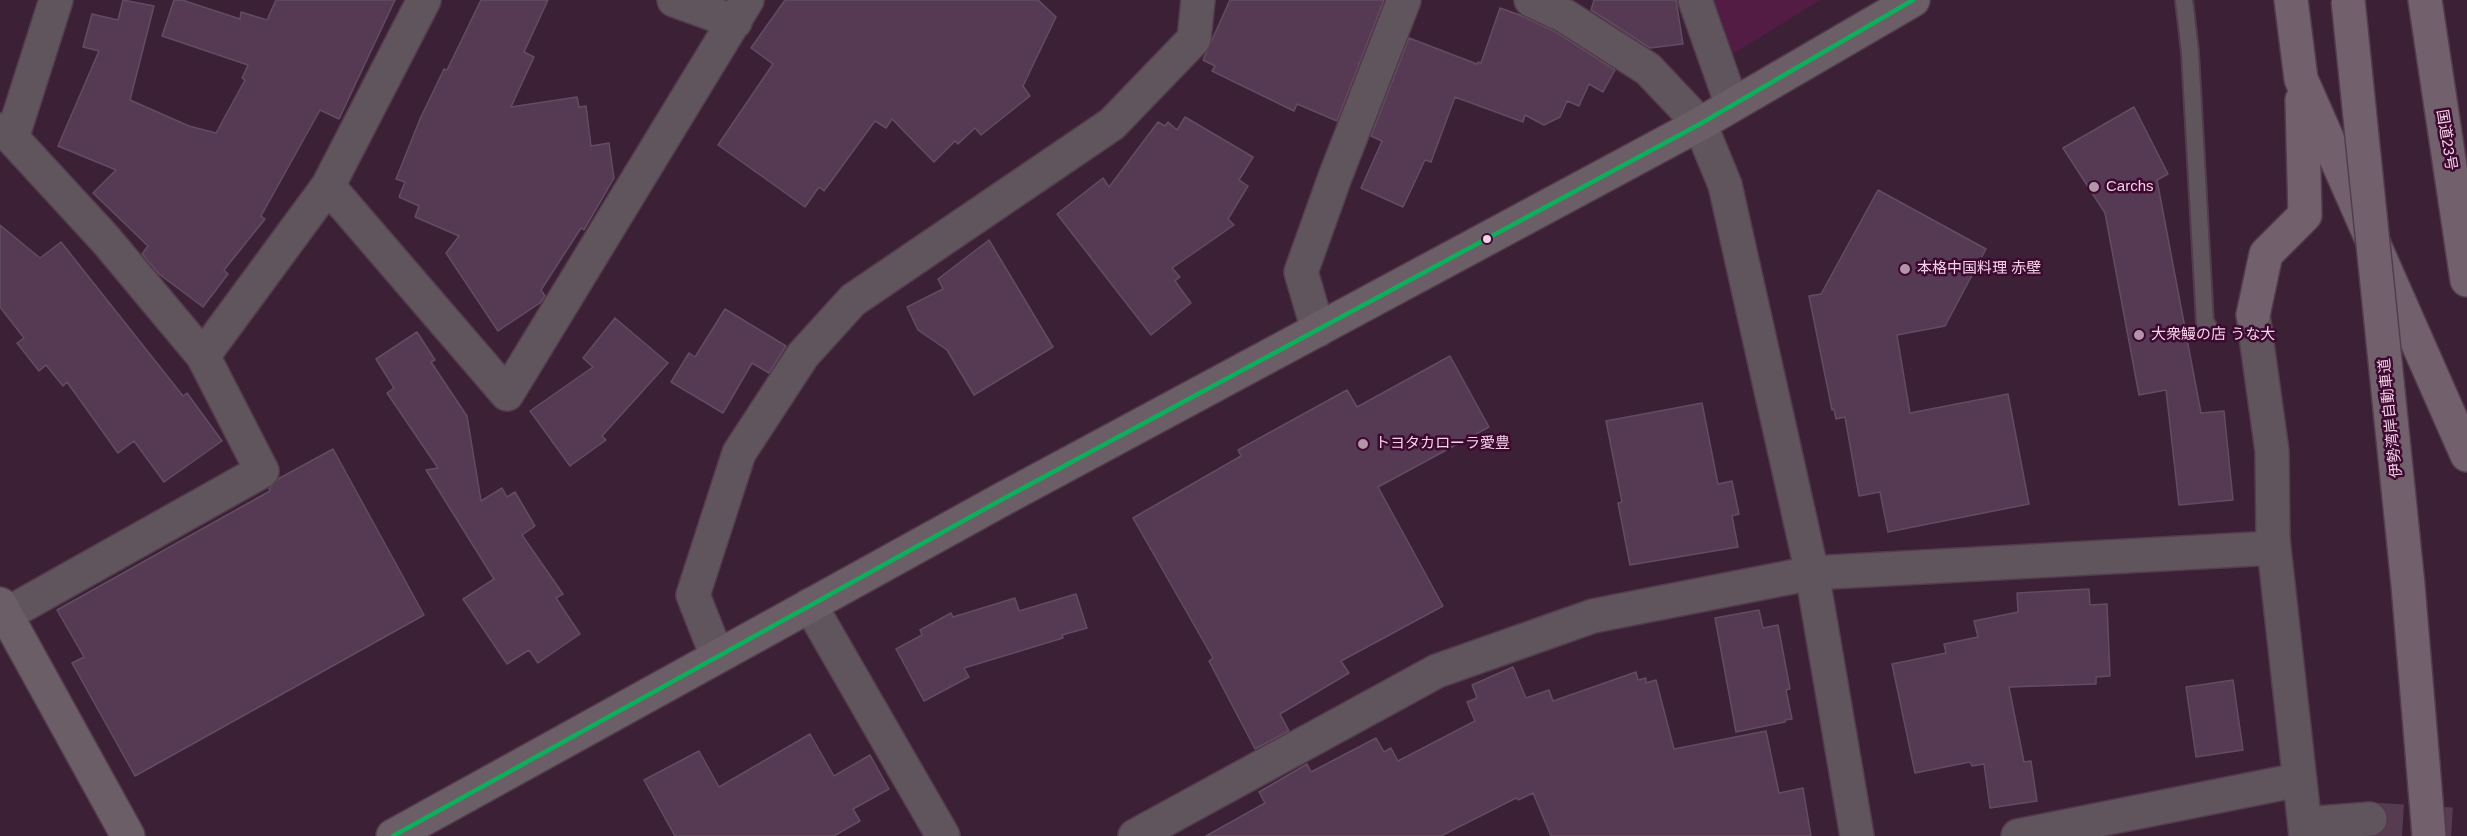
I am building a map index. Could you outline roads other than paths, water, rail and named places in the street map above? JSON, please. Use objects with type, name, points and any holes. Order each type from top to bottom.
[{"type":"highway","points":[[2253,315],[2266,254],[2304,215],[2305,158],[2301,80],[2291,0]]},
{"type":"highway","name":"伊勢湾岸自動車道","points":[[2348,0],[2408,585],[2429,836]]},
{"type":"highway","name":"国道23号","points":[[2425,0],[2467,280]]},
{"type":"highway","points":[[2445,0],[2467,243]]},
{"type":"highway","points":[[2301,80],[2467,455]]},
{"type":"main road","points":[[393,836],[810,605],[1700,124],[1913,0]]},
{"type":"main road","points":[[2,612],[128,836]]},
{"type":"street","points":[[2,612],[262,471],[203,356],[106,240],[6,134],[56,0]]},
{"type":"street","points":[[203,356],[328,186],[424,0]]},
{"type":"street","points":[[328,186],[507,394],[741,11],[674,0]]},
{"type":"street","points":[[717,656],[693,595],[739,453],[803,355],[853,300],[1113,124],[1194,39],[1198,0]]},
{"type":"street","points":[[1318,330],[1301,272],[1335,177],[1404,0]]},
{"type":"street","points":[[1531,0],[1565,16],[1648,69],[1700,124],[1725,185],[1812,573],[1857,836]]},
{"type":"street","points":[[1695,0],[1732,105]]},
{"type":"street","points":[[2253,315],[2272,451],[2274,548],[2298,780],[2306,830],[2370,819]]},
{"type":"street","points":[[1135,836],[1437,671],[1593,616],[1812,573],[2274,548]]},
{"type":"street","points":[[810,605],[943,836]]},
{"type":"street","points":[[2018,836],[2298,780]]},
{"type":"lane","points":[[2184,0],[2190,52],[2205,323],[2208,326]]},
{"type":"tunnel","points":[[2370,819],[2467,825]]},
{"type":"place","name":"Carchs","points":[[2094,187]]},
{"type":"place","name":"本格中国料理 赤壁","points":[[1905,269]]},
{"type":"place","name":"大衆鰻の店 うな大","points":[[2139,335]]},
{"type":"place","name":"トヨタカローラ愛豊","points":[[1363,444]]}]
